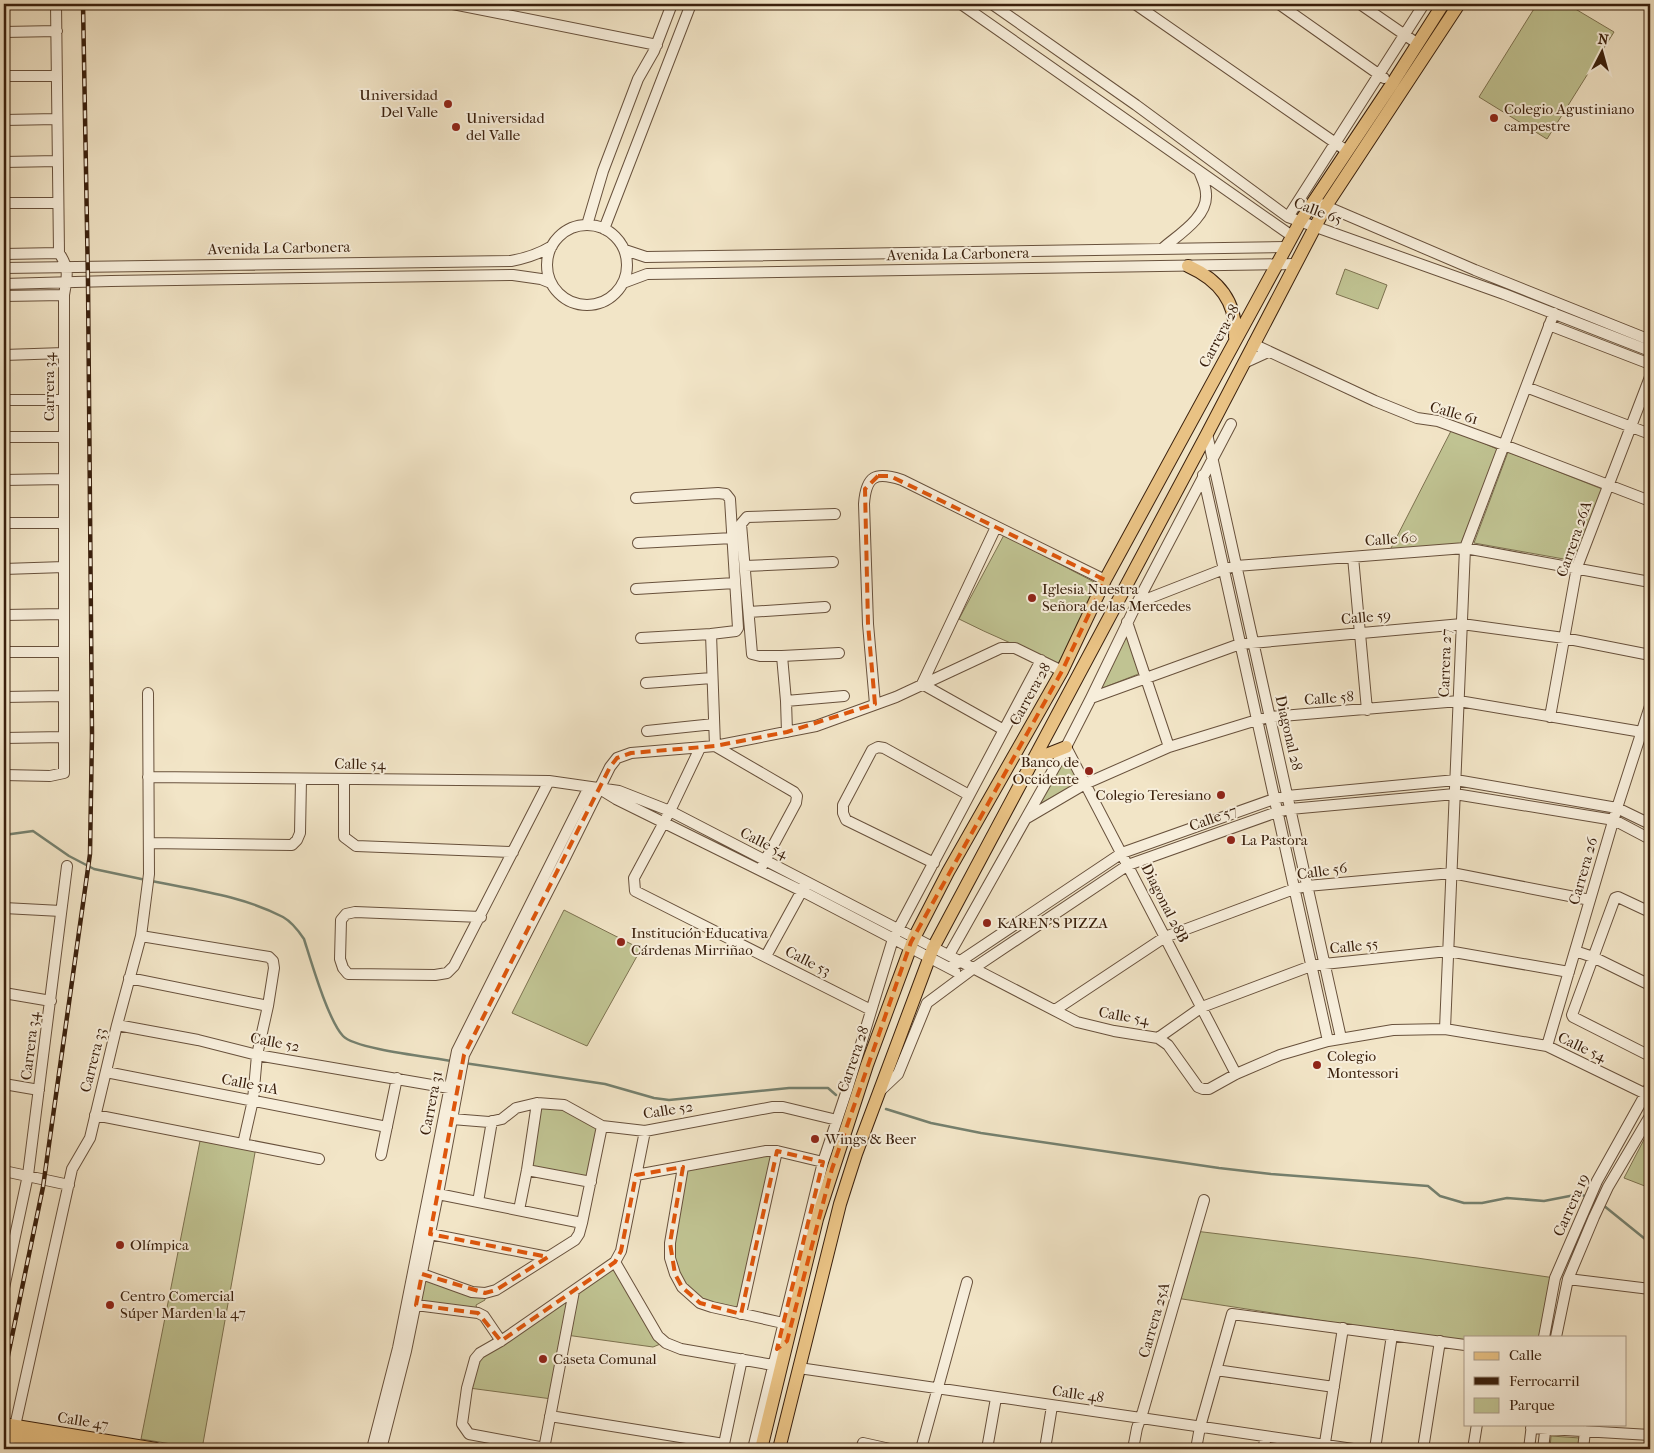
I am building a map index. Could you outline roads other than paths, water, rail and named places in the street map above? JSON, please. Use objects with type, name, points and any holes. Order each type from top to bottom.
[{"type":"main road","name":"Carrera 28","points":[[761,1449],[817,1219],[912,943],[953,864],[1062,671],[1105,580],[1161,479],[1235,338],[1277,265],[1289,241],[1294,219],[1312,201],[1342,148],[1392,84],[1443,4]]},
{"type":"main road","points":[[779,1449],[840,1204],[856,1154],[931,952],[1207,434],[1326,206],[1459,4]]},
{"type":"main road","points":[[1188,266],[1206,275],[1222,289],[1232,307],[1236,328],[1235,338]]},
{"type":"main road","points":[[1033,760],[1066,747]]},
{"type":"main road","points":[[777,1349],[788,1341]]},
{"type":"main road","name":"Calle 47","points":[[8,1430],[89,1449]]},
{"type":"main road","name":"Calle 47","points":[[8,1430],[156,1449]]},
{"type":"street","name":"Carrera 34","points":[[4,775],[50,776],[64,773],[64,295],[66,266],[59,253],[56,4]]},
{"type":"street","points":[[453,4],[657,45]]},
{"type":"street","points":[[587,224],[603,171],[638,79],[657,45],[672,4]]},
{"type":"street","points":[[604,229],[691,4]]},
{"type":"street","name":"Calle 65","points":[[961,4],[1198,170],[1289,241]]},
{"type":"street","name":"Calle 65","points":[[992,4],[1294,219],[1504,294],[1650,351]]},
{"type":"street","points":[[1136,4],[1342,148]]},
{"type":"street","points":[[1279,4],[1392,84]]},
{"type":"street","points":[[1360,4],[1418,44]]},
{"type":"street","points":[[1294,219],[1342,148],[1380,75],[1424,4]]},
{"type":"street","points":[[4,32],[56,31]]},
{"type":"street","points":[[4,76],[57,76]]},
{"type":"street","points":[[4,120],[57,119]]},
{"type":"street","points":[[4,162],[58,161]]},
{"type":"street","points":[[1163,248],[1196,219],[1205,204],[1206,195],[1198,170]]},
{"type":"street","name":"Calle 65","points":[[1312,201],[1475,270],[1650,340]]},
{"type":"street","points":[[4,203],[58,203]]},
{"type":"street","points":[[587,224],[604,229],[618,240],[627,256],[627,270],[623,283],[617,292],[608,299],[598,303],[587,305],[566,299],[551,283],[547,264],[552,246],[570,228],[587,224]]},
{"type":"street","name":"Avenida La Carbonera","points":[[624,250],[646,257],[1163,248],[1289,241]]},
{"type":"street","name":"Avenida La Carbonera","points":[[4,268],[111,265],[512,261],[528,258],[552,246]]},
{"type":"street","points":[[4,254],[59,253]]},
{"type":"street","name":"Avenida La Carbonera","points":[[623,283],[647,274],[1295,264]]},
{"type":"street","points":[[111,265],[111,281]]},
{"type":"street","name":"Avenida La Carbonera","points":[[4,284],[514,275],[541,279],[551,283]]},
{"type":"street","points":[[4,296],[64,295]]},
{"type":"street","name":"Carrera 27","points":[[1445,1030],[1465,548],[1554,313]]},
{"type":"street","points":[[1549,326],[1650,364]]},
{"type":"street","name":"Calle 61","points":[[1253,344],[1375,401],[1417,418],[1445,424],[1504,444],[1650,501]]},
{"type":"street","points":[[1244,363],[1268,352]]},
{"type":"street","points":[[4,355],[64,353]]},
{"type":"street","name":"Carrera 26A","points":[[1550,717],[1577,567],[1650,377]]},
{"type":"street","points":[[1526,387],[1650,434]]},
{"type":"street","points":[[4,400],[64,400]]},
{"type":"street","points":[[949,955],[1066,747],[1092,698],[1127,622],[1231,424]]},
{"type":"street","name":"Diagonal 28","points":[[1207,434],[1341,1038]]},
{"type":"street","points":[[4,437],[64,437]]},
{"type":"street","name":"Diagonal 28","points":[[1203,475],[1328,1041]]},
{"type":"street","points":[[875,704],[868,624],[864,504],[865,489],[868,482],[878,476],[890,476],[902,480],[1105,580]]},
{"type":"street","points":[[4,480],[64,479]]},
{"type":"street","points":[[636,498],[726,494],[730,499],[738,628],[736,631],[712,634],[641,638]]},
{"type":"street","points":[[835,514],[747,517],[741,524],[752,654],[782,656],[839,653]]},
{"type":"street","points":[[4,523],[64,523]]},
{"type":"street","points":[[922,684],[996,526]]},
{"type":"street","points":[[638,543],[732,538]]},
{"type":"street","name":"Calle 60","points":[[1137,603],[1236,566],[1465,548],[1577,567],[1650,582]]},
{"type":"street","points":[[1353,557],[1367,710]]},
{"type":"street","points":[[746,566],[834,562]]},
{"type":"street","points":[[4,569],[64,566]]},
{"type":"street","points":[[636,589],[735,583]]},
{"type":"street","points":[[749,612],[825,608]]},
{"type":"street","points":[[4,616],[64,614]]},
{"type":"street","points":[[1127,622],[1169,747]]},
{"type":"street","name":"Calle 59","points":[[1092,698],[1240,644],[1462,624],[1564,638],[1650,655]]},
{"type":"street","points":[[712,634],[715,746]]},
{"type":"street","points":[[664,822],[700,748],[816,726],[896,696],[1001,648],[1015,648],[1062,671]]},
{"type":"street","points":[[4,652],[64,652]]},
{"type":"street","points":[[782,656],[787,732]]},
{"type":"street","name":"Carrera 28","points":[[752,1449],[823,1162],[896,935],[1041,660]]},
{"type":"street","points":[[646,683],[712,678]]},
{"type":"street","points":[[922,684],[1004,730]]},
{"type":"street","name":"Carrera 33","points":[[8,1430],[72,1170],[90,1138],[141,936],[149,874],[148,693]]},
{"type":"street","points":[[4,697],[64,696]]},
{"type":"street","points":[[786,701],[844,696]]},
{"type":"street","name":"Calle 58","points":[[1027,818],[1085,784],[1169,747],[1270,717],[1459,701],[1646,734]]},
{"type":"street","name":"Carrera 26","points":[[1547,1046],[1617,808],[1646,734],[1650,706]]},
{"type":"street","points":[[647,731],[714,724]]},
{"type":"street","points":[[4,738],[64,737]]},
{"type":"street","points":[[715,746],[794,792],[797,796],[796,803],[762,865]]},
{"type":"street","points":[[934,863],[846,820],[843,814],[843,805],[872,750],[878,747],[884,748],[969,795]]},
{"type":"street","name":"Diagonal 28B","points":[[1066,747],[1236,1074]]},
{"type":"street","name":"Carrera 31","points":[[460,1055],[610,767],[617,758],[631,753],[700,748]]},
{"type":"street","name":"Calle 54","points":[[148,777],[549,782],[619,791],[670,811],[762,865],[931,952],[950,968],[965,976]]},
{"type":"street","points":[[149,843],[292,845],[300,833],[301,779]]},
{"type":"street","points":[[344,779],[344,837],[356,846],[513,852]]},
{"type":"street","name":"Calle 57","points":[[950,968],[1122,853],[1287,796],[1456,780],[1617,808],[1650,824]]},
{"type":"street","points":[[480,917],[355,912],[346,914],[341,920],[340,959],[343,968],[348,974],[435,975],[447,973],[454,966],[480,917],[549,782]]},
{"type":"street","name":"Carrera 31","points":[[381,1449],[398,1348],[460,1055],[589,788]]},
{"type":"street","name":"Calle 54","points":[[600,789],[616,800],[762,865]]},
{"type":"street","name":"Calle 57","points":[[879,1092],[898,1074],[927,1003],[974,968],[1128,865],[1277,812],[1290,809],[1455,794],[1614,820],[1650,839]]},
{"type":"street","name":"Calle 53","points":[[664,822],[634,878],[635,891],[871,1010]]},
{"type":"street","name":"Carrera 34","points":[[4,1288],[8,1255],[28,1175],[68,866]]},
{"type":"street","name":"Calle 56","points":[[1055,1010],[1165,937],[1294,889],[1307,886],[1452,873],[1590,900]]},
{"type":"street","points":[[766,956],[804,887]]},
{"type":"street","points":[[1650,912],[1618,897],[1615,898],[1572,1014],[1573,1017],[1650,1056]]},
{"type":"street","points":[[4,908],[61,910]]},
{"type":"street","points":[[141,936],[268,957],[273,961],[274,968],[268,1006],[257,1055],[253,1100],[242,1144]]},
{"type":"street","name":"Calle 55","points":[[1158,1038],[1202,1007],[1311,966],[1448,951],[1569,972]]},
{"type":"street","points":[[1575,951],[1593,957],[1650,985]]},
{"type":"street","name":"Calle 54","points":[[931,952],[949,955],[1077,1022],[1114,1031],[1158,1038],[1168,1045],[1198,1087],[1203,1089],[1209,1089],[1236,1074],[1280,1055],[1328,1041],[1393,1030],[1445,1030],[1547,1046],[1649,1092]]},
{"type":"street","points":[[129,978],[268,1006]]},
{"type":"street","points":[[4,993],[51,1001]]},
{"type":"street","name":"Calle 52","points":[[117,1025],[198,1040],[257,1055],[453,1089]]},
{"type":"street","name":"Calle 51A","points":[[106,1072],[387,1128]]},
{"type":"street","points":[[381,1155],[397,1078]]},
{"type":"street","points":[[4,1084],[39,1090]]},
{"type":"street","name":"Carrera 31","points":[[372,1449],[406,1351],[452,1119],[453,1089]]},
{"type":"street","name":"Carrera 19","points":[[1544,1336],[1555,1278],[1597,1181],[1649,1092]]},
{"type":"street","points":[[519,1210],[537,1103]]},
{"type":"street","name":"Calle 52","points":[[452,1119],[478,1122],[492,1121],[502,1119],[516,1108],[537,1103],[564,1105],[602,1126],[645,1131],[773,1107],[782,1107],[837,1120]]},
{"type":"street","points":[[95,1115],[319,1158]]},
{"type":"street","name":"Carrera 19","points":[[1556,1336],[1568,1279],[1594,1217],[1608,1187],[1650,1116]]},
{"type":"street","points":[[478,1202],[492,1121]]},
{"type":"street","points":[[422,1274],[472,1292],[485,1293],[496,1290],[574,1240],[579,1234],[582,1223],[602,1126]]},
{"type":"street","points":[[574,1291],[544,1449],[469,1434],[462,1424],[467,1388],[476,1359],[480,1353],[501,1341],[615,1262],[621,1251],[645,1131]]},
{"type":"street","points":[[636,1175],[766,1151],[777,1151],[823,1162]]},
{"type":"street","points":[[741,1314],[777,1151]]},
{"type":"street","points":[[684,1167],[670,1243],[670,1258],[682,1287],[700,1303],[783,1323]]},
{"type":"street","points":[[527,1170],[590,1182]]},
{"type":"street","points":[[4,1171],[69,1185]]},
{"type":"street","points":[[438,1194],[582,1223]]},
{"type":"street","name":"Carrera 25A","points":[[1133,1449],[1140,1418],[1204,1200]]},
{"type":"street","points":[[430,1234],[548,1256]]},
{"type":"street","points":[[615,1262],[658,1336],[666,1343],[681,1349],[773,1365]]},
{"type":"street","points":[[1568,1279],[1650,1289]]},
{"type":"street","points":[[921,1449],[967,1282]]},
{"type":"street","points":[[416,1305],[478,1313],[484,1316],[501,1341]]},
{"type":"street","points":[[1196,1449],[1200,1427],[1232,1314],[1464,1345]]},
{"type":"street","points":[[1324,1447],[1343,1328]]},
{"type":"street","points":[[1375,1449],[1392,1335]]},
{"type":"street","points":[[1423,1449],[1440,1341]]},
{"type":"street","points":[[550,1416],[724,1444],[742,1360]]},
{"type":"street","name":"Calle 48","points":[[799,1368],[1324,1447],[1353,1449]]},
{"type":"street","points":[[1216,1370],[1334,1387]]},
{"type":"street","points":[[987,1449],[996,1398]]},
{"type":"street","points":[[1045,1449],[1052,1406]]},
{"type":"street","points":[[1472,1449],[1477,1426]]},
{"type":"street","points":[[1529,1449],[1531,1426],[1545,1426],[1584,1432],[1650,1435]]},
{"type":"street","points":[[1543,1449],[1545,1426]]},
{"type":"street","points":[[8,1430],[8,1449]]},
{"type":"street","points":[[1583,1449],[1584,1432]]},
{"type":"street","points":[[1263,1449],[1266,1437]]},
{"type":"street","points":[[862,1446],[890,1449]]},
{"type":"waterway","points":[[4,835],[33,831],[69,856],[94,869],[146,880]]},
{"type":"waterway","points":[[152,881],[236,899],[283,917],[295,926],[304,939],[326,1004],[337,1028],[343,1036],[350,1041],[377,1049],[451,1061]]},
{"type":"waterway","points":[[464,1063],[605,1084],[654,1098],[669,1100],[789,1088],[828,1088],[836,1095]]},
{"type":"waterway","points":[[886,1109],[931,1123],[981,1133],[1219,1168],[1271,1174],[1428,1186],[1440,1196],[1464,1203],[1482,1203],[1507,1198],[1544,1201],[1580,1194],[1587,1197]]},
{"type":"waterway","points":[[1603,1205],[1650,1243]]},
{"type":"railway","points":[[4,1375],[43,1187],[90,854],[92,734],[88,282],[83,4]]},
{"type":"place","name":"Universidad Del Valle","points":[[448,104]]},
{"type":"place","name":"Colegio Agustiniano campestre","points":[[1494,118]]},
{"type":"place","name":"Universidad del Valle","points":[[456,127]]},
{"type":"place","name":"Iglesia Nuestra Señora de las Mercedes","points":[[1032,598]]},
{"type":"place","name":"Banco de Occidente","points":[[1089,771]]},
{"type":"place","name":"Colegio Teresiano","points":[[1221,795]]},
{"type":"place","name":"La Pastora","points":[[1231,840]]},
{"type":"place","name":"KAREN'S PIZZA","points":[[987,923]]},
{"type":"place","name":"Institución Educativa Cárdenas Mirriñao","points":[[621,942]]},
{"type":"place","name":"Colegio Montessori","points":[[1317,1065]]},
{"type":"place","name":"Wings & Beer","points":[[815,1139]]},
{"type":"place","name":"Olímpica","points":[[120,1245]]},
{"type":"place","name":"Centro Comercial Súper Marden la 47","points":[[110,1305]]},
{"type":"place","name":"Caseta Comunal","points":[[543,1359]]}]
